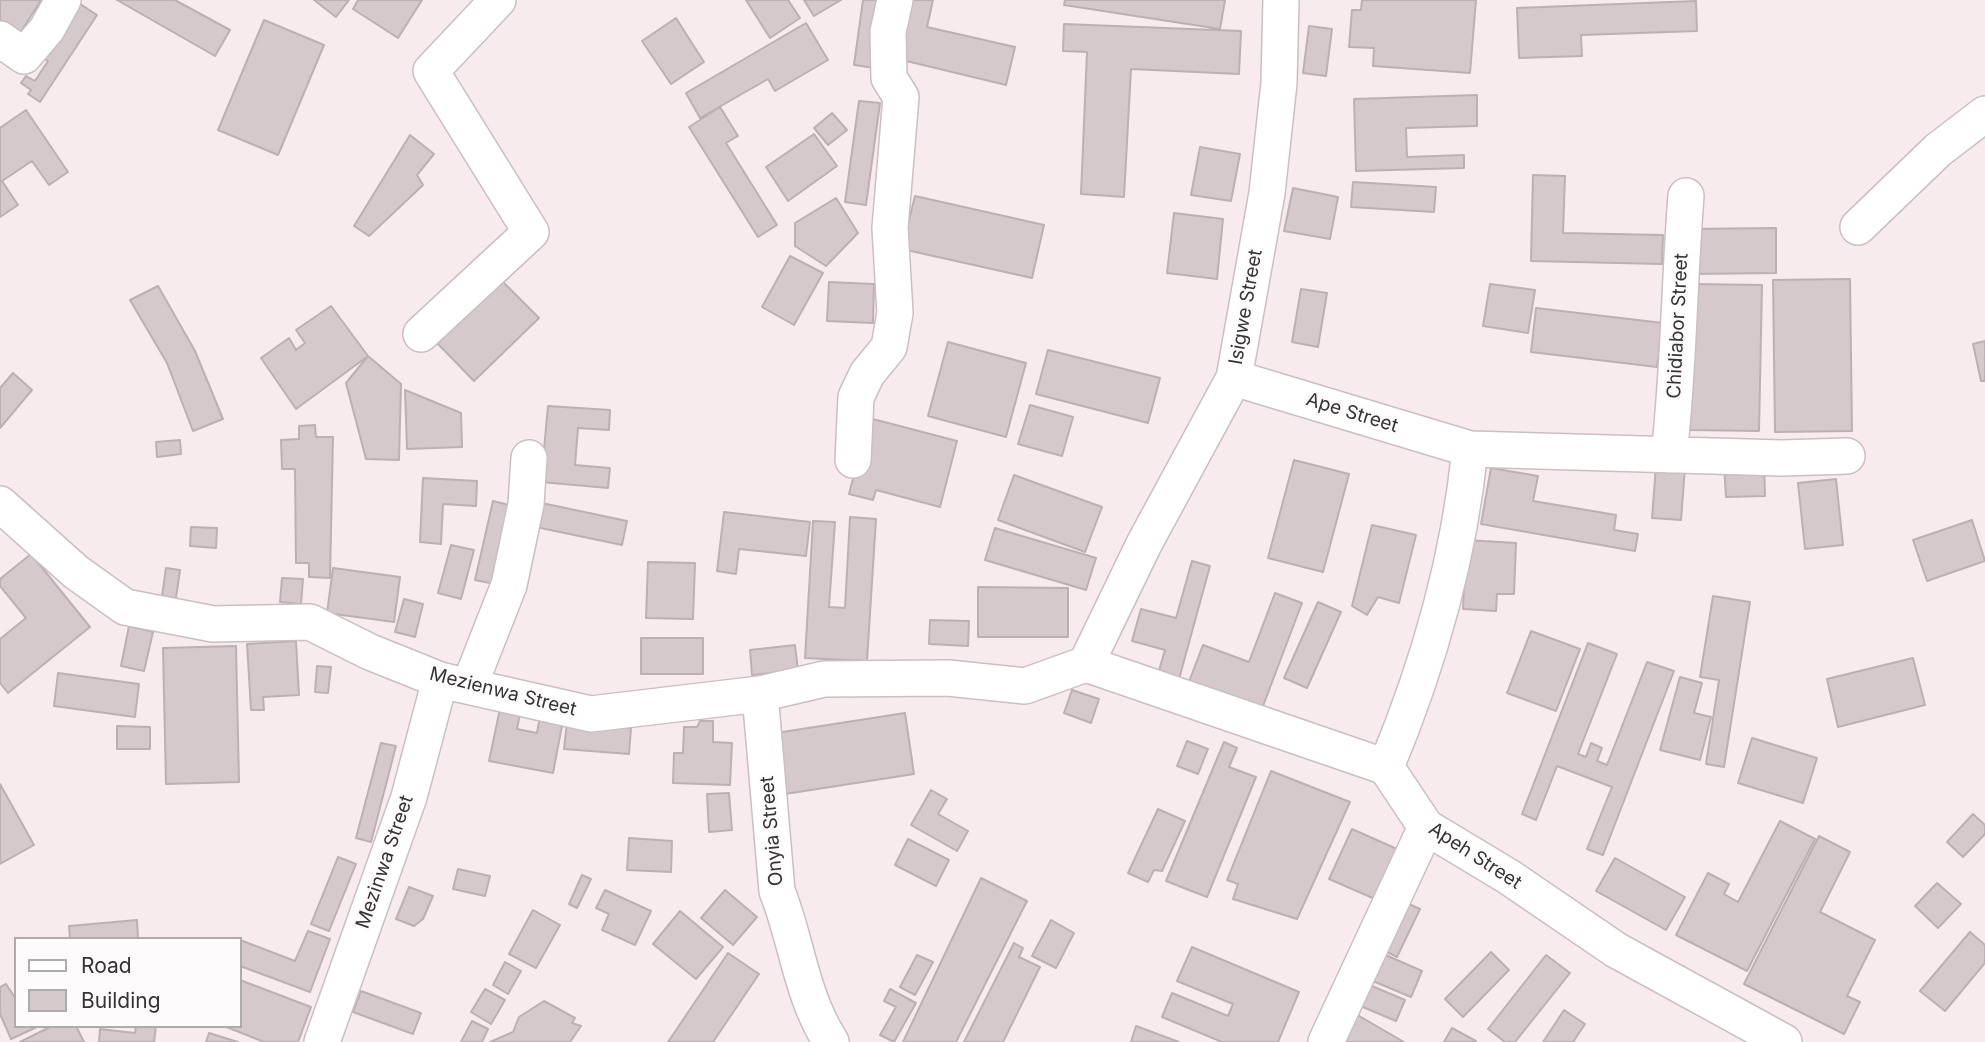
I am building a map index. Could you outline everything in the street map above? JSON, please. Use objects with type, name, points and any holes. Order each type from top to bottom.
[{"type":"street","points":[[0,39],[24,56],[47,29],[64,0]]},
{"type":"street","points":[[421,334],[531,232],[431,71],[499,0]]},
{"type":"street","points":[[852,460],[856,397],[867,374],[889,347],[895,313],[890,228],[901,97],[889,78],[888,32],[895,0]]},
{"type":"street","name":"Isigwe Street","points":[[1086,664],[1144,544],[1234,378],[1267,193],[1279,83],[1281,0]]},
{"type":"street","points":[[1858,227],[1938,150],[1985,114]]},
{"type":"street","name":"Chidiabor Street","points":[[1669,455],[1675,399],[1678,284],[1686,196]]},
{"type":"street","name":"Ape Street","points":[[1234,378],[1470,449],[1669,455],[1847,456]]},
{"type":"street","points":[[1086,664],[1385,767],[1410,708],[1446,595],[1465,500],[1470,449]]},
{"type":"street","name":"Mezinwa Street","points":[[322,1042],[409,797],[455,682],[509,585],[526,504],[529,458]]},
{"type":"street","name":"Mezienwa Street","points":[[0,504],[76,572],[125,607],[213,624],[310,622],[370,652],[455,682],[591,714],[760,694],[824,679],[948,678],[1025,686],[1086,664]]},
{"type":"street","name":"Onyia Street","points":[[760,694],[777,891],[786,913],[803,983],[821,1026],[831,1042]]},
{"type":"street","name":"Apeh Street","points":[[1385,767],[1426,827],[1509,877],[1616,950],[1784,1042]]},
{"type":"street","points":[[1326,1042],[1426,827]]},
{"type":"building","points":[[0,0],[41,0],[19,35],[0,24]]},
{"type":"building","points":[[74,0],[97,15],[40,102],[28,94],[31,90],[21,83],[26,76],[35,81],[48,61],[39,55]]},
{"type":"building","points":[[117,0],[175,0],[230,30],[215,56]]},
{"type":"building","points":[[314,0],[349,0],[336,17]]},
{"type":"building","points":[[358,0],[422,0],[398,38],[353,9]]},
{"type":"building","points":[[746,0],[788,0],[800,18],[770,38]]},
{"type":"building","points":[[804,0],[841,0],[814,16]]},
{"type":"building","points":[[863,0],[884,0],[875,68],[854,65]]},
{"type":"building","points":[[908,0],[933,0],[927,27],[1015,47],[1006,85],[894,58]]},
{"type":"building","points":[[1065,0],[1225,0],[1220,29],[1064,5]]},
{"type":"building","points":[[1362,0],[1476,0],[1470,73],[1373,66],[1374,48],[1349,47],[1352,10],[1361,10]]},
{"type":"building","points":[[1696,1],[1697,31],[1581,35],[1582,56],[1519,58],[1517,8]]},
{"type":"building","points":[[676,18],[704,62],[671,84],[642,41]]},
{"type":"building","points":[[264,20],[324,45],[278,155],[218,130]]},
{"type":"building","points":[[806,23],[828,60],[775,91],[768,79],[700,118],[686,93]]},
{"type":"building","points":[[1064,24],[1241,31],[1239,74],[1131,69],[1124,197],[1081,194],[1087,52],[1063,51]]},
{"type":"building","points":[[1309,26],[1332,29],[1326,76],[1303,73]]},
{"type":"building","points":[[1477,95],[1477,126],[1406,128],[1407,157],[1464,155],[1464,168],[1356,171],[1354,99]]},
{"type":"building","points":[[859,101],[880,103],[866,205],[845,202]]},
{"type":"building","points":[[720,107],[738,136],[726,143],[777,225],[758,237],[689,127]]},
{"type":"building","points":[[26,110],[68,172],[49,185],[32,161],[2,181],[18,205],[0,217],[0,128]]},
{"type":"building","points":[[832,113],[847,130],[828,145],[814,128]]},
{"type":"building","points":[[814,134],[837,166],[788,201],[766,167]]},
{"type":"building","points":[[410,135],[434,154],[417,175],[423,185],[369,236],[354,226]]},
{"type":"building","points":[[1200,147],[1240,154],[1231,201],[1191,195]]},
{"type":"building","points":[[1533,175],[1565,176],[1563,233],[1663,235],[1662,264],[1531,261]]},
{"type":"building","points":[[1353,182],[1436,187],[1434,212],[1351,207]]},
{"type":"building","points":[[1293,188],[1338,197],[1330,239],[1284,231]]},
{"type":"building","points":[[915,196],[1044,225],[1032,278],[902,249]]},
{"type":"building","points":[[836,198],[858,233],[826,266],[795,246],[795,223]]},
{"type":"building","points":[[1174,213],[1223,219],[1217,279],[1167,273]]},
{"type":"building","points":[[1776,228],[1776,273],[1689,274],[1689,229]]},
{"type":"building","points":[[790,256],[823,273],[794,325],[762,307]]},
{"type":"building","points":[[1850,279],[1852,431],[1775,432],[1773,280]]},
{"type":"building","points":[[501,280],[539,318],[474,381],[437,343]]},
{"type":"building","points":[[829,282],[874,284],[873,323],[827,321]]},
{"type":"building","points":[[1490,284],[1535,290],[1528,333],[1483,326]]},
{"type":"building","points":[[1693,284],[1762,285],[1759,431],[1690,430]]},
{"type":"building","points":[[158,286],[195,351],[223,419],[193,431],[167,363],[130,300]]},
{"type":"building","points":[[1301,289],[1327,293],[1318,347],[1292,342]]},
{"type":"building","points":[[331,306],[368,356],[296,409],[261,358],[289,338],[296,350],[305,343],[296,330]]},
{"type":"building","points":[[1536,308],[1663,323],[1657,367],[1531,352]]},
{"type":"building","points":[[1985,341],[1985,381],[1981,381],[1973,344]]},
{"type":"building","points":[[948,342],[1026,363],[1006,437],[928,416]]},
{"type":"building","points":[[1048,350],[1160,378],[1148,423],[1036,394]]},
{"type":"building","points":[[368,356],[401,384],[399,460],[366,459],[346,383]]},
{"type":"building","points":[[13,373],[32,390],[0,428],[0,388]]},
{"type":"building","points":[[405,390],[461,413],[462,447],[407,449]]},
{"type":"building","points":[[1030,405],[1073,417],[1062,456],[1018,444]]},
{"type":"building","points":[[548,406],[610,410],[609,430],[578,428],[575,465],[610,468],[608,488],[541,482]]},
{"type":"building","points":[[869,418],[957,441],[940,507],[876,490],[873,500],[849,494]]},
{"type":"building","points":[[315,425],[316,437],[333,437],[330,578],[309,577],[309,563],[296,563],[295,469],[282,469],[281,440],[299,439],[299,426]]},
{"type":"building","points":[[180,440],[181,454],[157,457],[156,442]]},
{"type":"building","points":[[1294,460],[1349,474],[1323,572],[1268,558]]},
{"type":"building","points":[[1764,461],[1765,496],[1726,497],[1724,463]]},
{"type":"building","points":[[1656,465],[1685,467],[1681,520],[1652,518]]},
{"type":"building","points":[[1491,468],[1538,476],[1533,501],[1616,515],[1614,530],[1638,534],[1635,551],[1481,524]]},
{"type":"building","points":[[1014,475],[1102,507],[1085,552],[998,520]]},
{"type":"building","points":[[423,478],[477,481],[476,506],[443,504],[441,544],[420,542]]},
{"type":"building","points":[[1836,479],[1843,545],[1805,549],[1798,483]]},
{"type":"building","points":[[493,501],[513,506],[495,584],[475,580]]},
{"type":"building","points":[[537,502],[627,521],[622,545],[531,526]]},
{"type":"building","points":[[724,512],[810,522],[806,556],[739,549],[736,574],[717,571]]},
{"type":"building","points":[[850,517],[876,519],[867,661],[805,658],[813,521],[835,522],[829,607],[845,608]]},
{"type":"building","points":[[1972,520],[1985,561],[1927,581],[1913,540]]},
{"type":"building","points":[[1372,525],[1416,535],[1399,603],[1378,597],[1367,615],[1352,606]]},
{"type":"building","points":[[191,527],[217,528],[216,548],[190,546]]},
{"type":"building","points":[[995,528],[1096,558],[1086,590],[985,560]]},
{"type":"building","points":[[1466,540],[1516,543],[1514,594],[1497,594],[1496,611],[1463,609]]},
{"type":"building","points":[[451,545],[474,550],[461,599],[438,593]]},
{"type":"building","points":[[31,554],[90,627],[8,693],[0,683],[0,639],[26,618],[0,586],[0,579]]},
{"type":"building","points":[[1192,561],[1210,566],[1179,679],[1158,674],[1165,650],[1132,641],[1141,609],[1176,618]]},
{"type":"building","points":[[648,562],[695,563],[693,619],[646,618]]},
{"type":"building","points":[[166,568],[180,570],[176,598],[162,596]]},
{"type":"building","points":[[333,568],[400,577],[394,622],[327,613]]},
{"type":"building","points":[[282,578],[303,579],[301,604],[280,602]]},
{"type":"building","points":[[978,587],[1068,588],[1068,637],[978,637]]},
{"type":"building","points":[[1275,593],[1302,603],[1260,714],[1187,687],[1203,645],[1249,662]]},
{"type":"building","points":[[1713,596],[1750,602],[1724,767],[1706,764],[1719,680],[1700,677]]},
{"type":"building","points":[[404,599],[423,604],[415,637],[395,632]]},
{"type":"building","points":[[1318,602],[1341,612],[1307,688],[1284,678]]},
{"type":"building","points":[[930,620],[969,621],[968,646],[929,644]]},
{"type":"building","points":[[129,626],[153,632],[144,671],[121,666]]},
{"type":"building","points":[[1531,631],[1580,649],[1556,711],[1507,693]]},
{"type":"building","points":[[641,638],[703,638],[703,674],[641,674]]},
{"type":"building","points":[[296,641],[299,695],[263,697],[264,710],[251,710],[247,644]]},
{"type":"building","points":[[1588,643],[1617,654],[1578,754],[1586,757],[1591,743],[1602,748],[1597,761],[1607,765],[1647,662],[1674,671],[1603,855],[1587,849],[1612,787],[1557,766],[1536,820],[1522,814]]},
{"type":"building","points":[[795,645],[798,670],[752,675],[750,650]]},
{"type":"building","points":[[236,646],[239,782],[166,784],[163,648]]},
{"type":"building","points":[[1913,658],[1925,705],[1838,727],[1827,679]]},
{"type":"building","points":[[317,666],[331,667],[328,693],[315,692]]},
{"type":"building","points":[[58,673],[139,684],[135,717],[54,706]]},
{"type":"building","points":[[1680,677],[1702,683],[1694,713],[1711,717],[1700,760],[1660,750]]},
{"type":"building","points":[[1072,690],[1099,699],[1091,723],[1064,713]]},
{"type":"building","points":[[501,704],[521,708],[517,729],[537,733],[541,711],[564,715],[553,773],[489,761]]},
{"type":"building","points":[[905,713],[914,774],[785,794],[776,733]]},
{"type":"building","points":[[700,721],[713,721],[713,742],[732,743],[730,785],[673,783],[674,753],[683,753],[684,727],[697,727]]},
{"type":"building","points":[[567,722],[631,728],[629,754],[564,749]]},
{"type":"building","points":[[117,726],[150,727],[150,749],[117,749]]},
{"type":"building","points":[[1752,738],[1817,758],[1803,803],[1738,783]]},
{"type":"building","points":[[1187,741],[1208,749],[1198,774],[1177,766]]},
{"type":"building","points":[[1224,742],[1237,748],[1229,767],[1256,777],[1207,897],[1166,881]]},
{"type":"building","points":[[381,743],[396,746],[371,842],[356,838]]},
{"type":"building","points":[[1271,771],[1350,802],[1297,919],[1233,899],[1238,884],[1227,880]]},
{"type":"building","points":[[0,784],[34,845],[0,864]]},
{"type":"building","points":[[931,790],[947,799],[938,814],[968,831],[957,851],[911,825]]},
{"type":"building","points":[[729,793],[732,830],[709,832],[707,794]]},
{"type":"building","points":[[1158,809],[1185,821],[1162,871],[1154,870],[1148,882],[1128,873]]},
{"type":"building","points":[[1973,814],[1985,825],[1985,834],[1963,857],[1947,842]]},
{"type":"building","points":[[1780,821],[1815,839],[1747,971],[1676,935],[1708,873],[1729,884],[1724,894],[1738,902]]},
{"type":"building","points":[[1352,829],[1397,849],[1375,899],[1329,879]]},
{"type":"building","points":[[1819,836],[1850,852],[1820,912],[1875,940],[1847,996],[1860,1002],[1844,1034],[1744,984]]},
{"type":"building","points":[[629,838],[672,841],[671,872],[627,870]]},
{"type":"building","points":[[908,839],[949,860],[936,886],[895,865]]},
{"type":"building","points":[[338,857],[356,864],[329,931],[311,924]]},
{"type":"building","points":[[1615,858],[1685,897],[1666,930],[1596,891]]},
{"type":"building","points":[[458,869],[490,876],[485,896],[453,889]]},
{"type":"building","points":[[582,875],[591,879],[577,908],[569,904]]},
{"type":"building","points":[[981,878],[1027,901],[956,1042],[903,1042]]},
{"type":"building","points":[[1937,883],[1961,904],[1938,928],[1915,906]]},
{"type":"building","points":[[409,887],[433,896],[423,919],[414,926],[396,919]]},
{"type":"building","points":[[605,890],[651,911],[635,945],[602,930],[609,914],[596,908]]},
{"type":"building","points":[[725,890],[757,917],[733,945],[701,918]]},
{"type":"building","points":[[1398,899],[1420,909],[1397,957],[1375,946]]},
{"type":"building","points":[[533,910],[560,925],[536,968],[509,954]]},
{"type":"building","points":[[680,911],[723,947],[696,979],[653,944]]},
{"type":"building","points":[[137,920],[138,937],[70,937],[69,926]]},
{"type":"building","points":[[1051,920],[1074,933],[1056,968],[1032,956]]},
{"type":"building","points":[[308,931],[330,939],[310,992],[242,967],[242,941],[295,961]]},
{"type":"building","points":[[1970,932],[1985,945],[1985,963],[1945,1011],[1920,991]]},
{"type":"building","points":[[1014,943],[1023,948],[1019,957],[1040,967],[1003,1042],[964,1042]]},
{"type":"building","points":[[1192,947],[1299,992],[1278,1042],[1222,1042],[1162,1017],[1172,993],[1228,1016],[1233,1004],[1177,981]]},
{"type":"building","points":[[1372,949],[1422,971],[1411,997],[1361,976]]},
{"type":"building","points":[[1491,952],[1509,970],[1463,1017],[1445,999]]},
{"type":"building","points":[[728,953],[759,974],[713,1042],[668,1042]]},
{"type":"building","points":[[917,955],[933,962],[915,995],[900,987]]},
{"type":"building","points":[[1546,955],[1570,973],[1515,1042],[1505,1042],[1488,1029]]},
{"type":"building","points":[[505,962],[521,971],[508,994],[493,985]]},
{"type":"building","points":[[242,981],[311,1007],[298,1042],[264,1042],[229,1028],[242,1028]]},
{"type":"building","points":[[1360,981],[1405,1000],[1396,1021],[1351,1002]]},
{"type":"building","points":[[6,984],[14,996],[14,1028],[35,1028],[11,1039],[0,1014],[0,987]]},
{"type":"building","points":[[485,989],[505,1000],[491,1024],[471,1012]]},
{"type":"building","points":[[890,989],[916,1003],[894,1042],[880,1035],[896,1007],[884,1001]]},
{"type":"building","points":[[361,991],[421,1013],[413,1034],[353,1012]]},
{"type":"building","points":[[544,1001],[575,1018],[572,1023],[581,1026],[570,1042],[490,1042],[513,1032],[519,1017]]},
{"type":"building","points":[[1564,1010],[1585,1024],[1573,1042],[1543,1042]]},
{"type":"building","points":[[1354,1013],[1404,1042],[1337,1042]]},
{"type":"building","points":[[472,1021],[488,1029],[482,1042],[461,1042]]},
{"type":"building","points":[[1136,1026],[1179,1042],[1131,1042]]},
{"type":"building","points":[[48,1028],[77,1028],[84,1042],[20,1042]]},
{"type":"building","points":[[136,1028],[156,1028],[154,1042],[99,1042],[100,1029],[135,1033]]},
{"type":"building","points":[[1452,1028],[1476,1041],[1444,1042]]},
{"type":"building","points":[[209,1033],[238,1042],[206,1042]]}]
